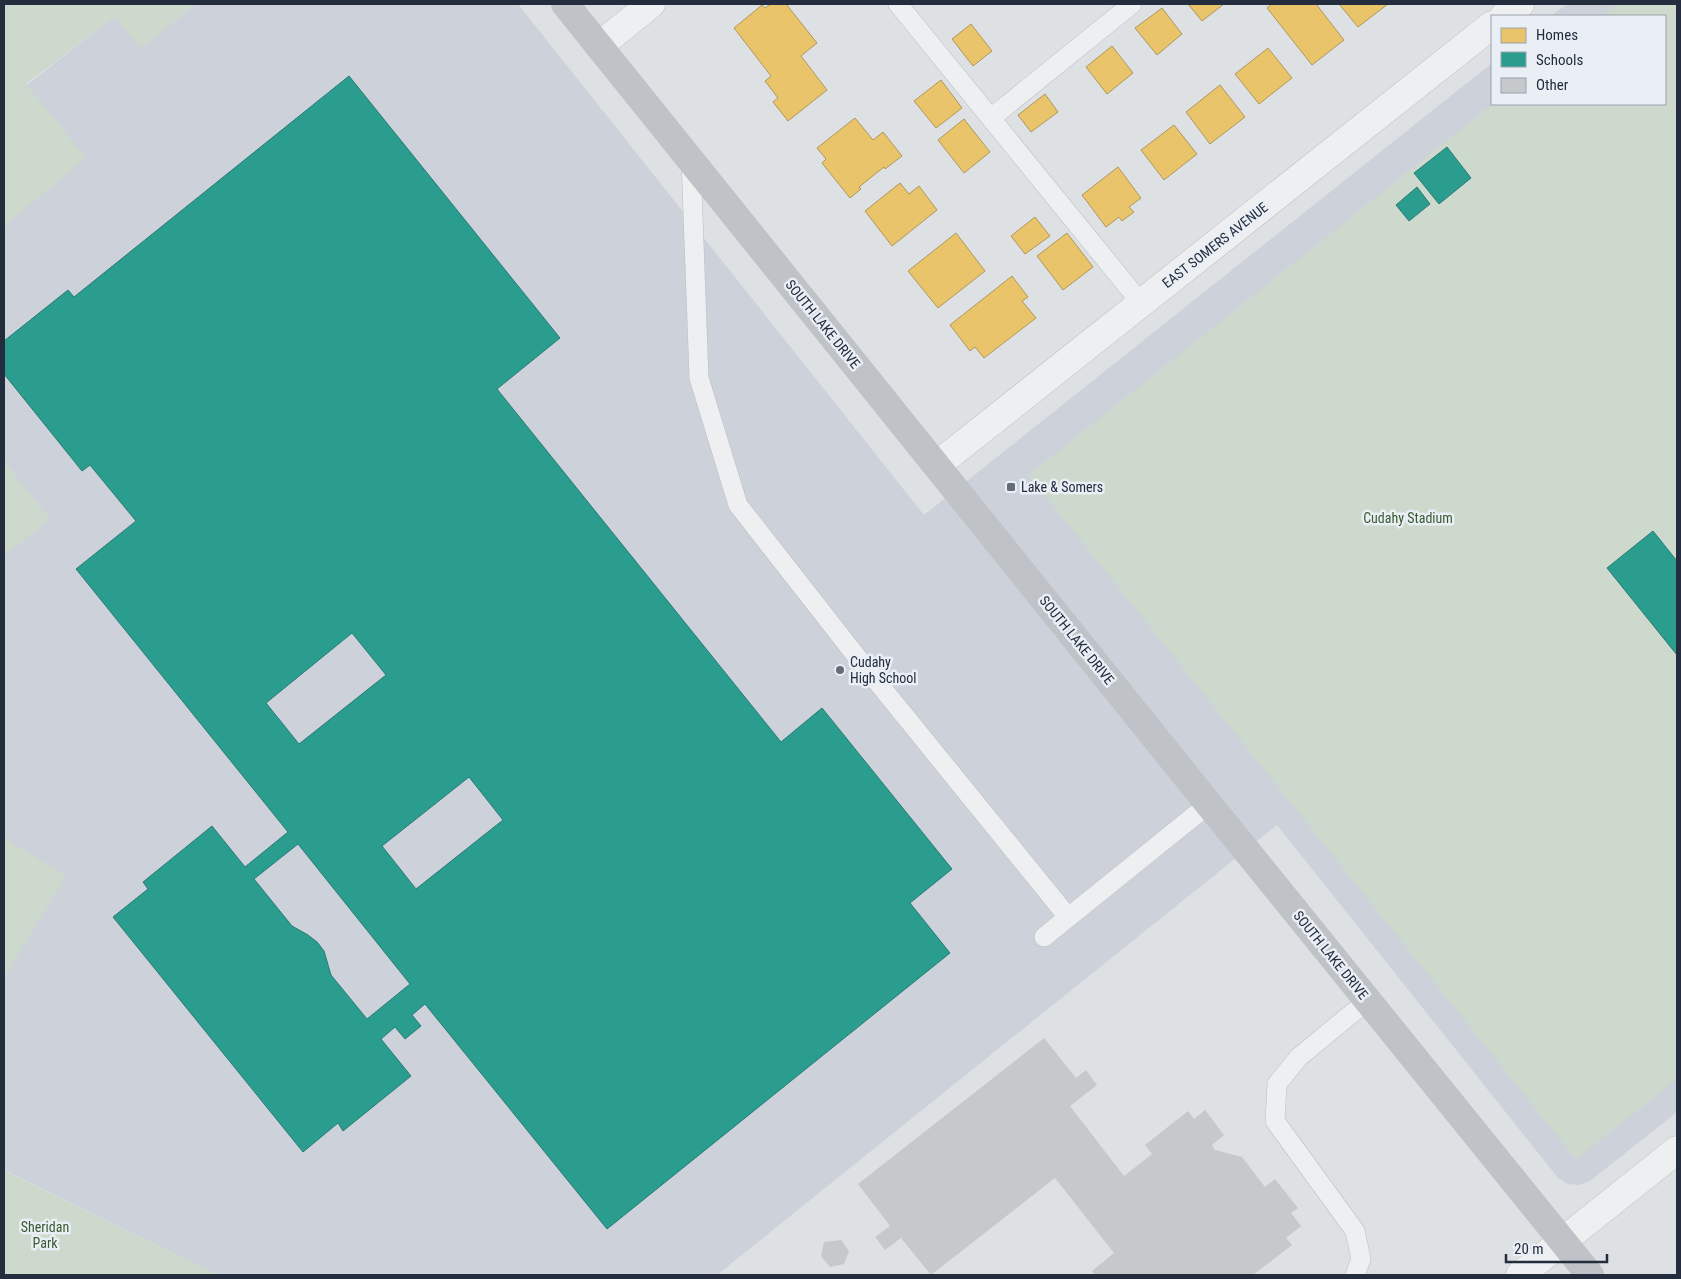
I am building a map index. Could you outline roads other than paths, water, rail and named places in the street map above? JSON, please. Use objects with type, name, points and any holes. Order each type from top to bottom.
[{"type":"main road","name":"SOUTH LAKE DRIVE","points":[[565,4],[1590,1275]]},
{"type":"street","points":[[599,46],[651,4]]},
{"type":"street","points":[[1505,15],[1520,4]]},
{"type":"street","name":"EAST SOMERS AVENUE","points":[[937,466],[1491,26]]},
{"type":"street","points":[[1520,1275],[1677,1150]]},
{"type":"lane","points":[[898,4],[1141,303]]},
{"type":"lane","points":[[991,118],[1132,4]]},
{"type":"lane","points":[[691,160],[699,378],[738,505],[857,657],[1068,917]]},
{"type":"lane","points":[[1044,937],[1209,804]]},
{"type":"lane","points":[[1354,1275],[1361,1259],[1355,1231],[1275,1121],[1276,1084],[1299,1057],[1368,1001]]},
{"type":"place","name":"Lake & Somers","points":[[1011,487]]},
{"type":"place","name":"Cudahy High School","points":[[840,670]]},
{"type":"park label","name":"Cudahy Stadium","points":[[1408,518]]},
{"type":"park label","name":"Sheridan Park","points":[[45,1236]]}]
